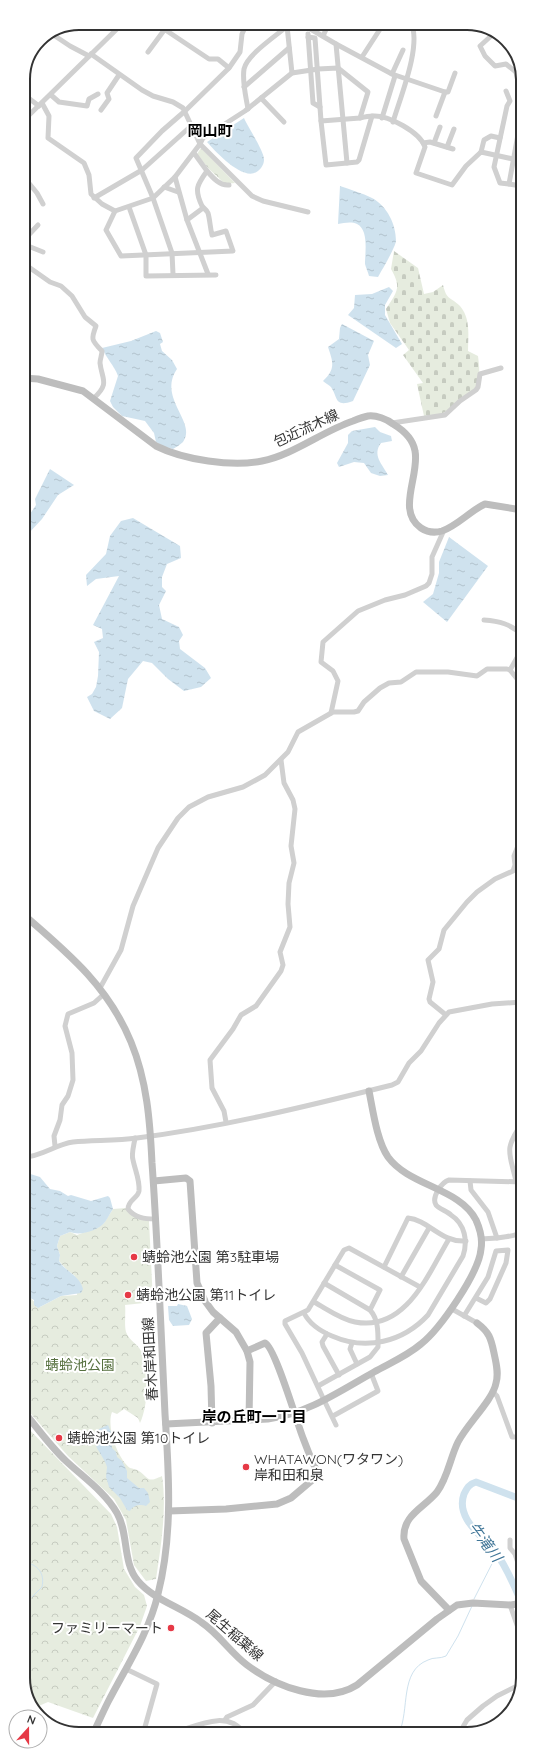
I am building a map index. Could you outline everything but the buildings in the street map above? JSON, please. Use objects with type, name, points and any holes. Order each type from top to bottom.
[{"type":"street","points":[[30,115],[116,30]]},
{"type":"street","points":[[148,52],[164,30]]},
{"type":"street","points":[[166,30],[209,59],[218,59],[230,68]]},
{"type":"street","points":[[173,274],[172,254],[153,198],[136,158],[162,131],[230,68],[240,52],[244,30]]},
{"type":"street","points":[[248,109],[244,87],[244,68],[248,60],[283,30]]},
{"type":"street","points":[[289,30],[289,48],[292,73]]},
{"type":"street","points":[[307,30],[313,103],[320,107]]},
{"type":"street","points":[[312,30],[393,75],[445,92]]},
{"type":"street","points":[[323,36],[326,30]]},
{"type":"street","points":[[362,57],[379,30]]},
{"type":"street","points":[[393,122],[414,50],[414,30]]},
{"type":"street","points":[[55,36],[70,46],[90,55],[153,96],[178,105],[185,111],[200,144],[252,196],[263,201],[308,212]]},
{"type":"street","points":[[308,37],[315,38],[326,165],[347,164],[357,162],[359,160],[372,116]]},
{"type":"street","points":[[491,37],[480,46],[485,56],[495,66],[506,64],[515,69]]},
{"type":"street","points":[[336,44],[347,164]]},
{"type":"street","points":[[244,87],[289,48]]},
{"type":"street","points":[[382,118],[393,75],[403,50]]},
{"type":"street","points":[[30,98],[41,105],[49,116],[48,138],[84,163],[89,175],[91,194],[94,198],[115,211],[153,198],[175,177],[194,153],[203,138],[248,109],[292,73],[338,68],[368,92],[360,118]]},
{"type":"street","points":[[436,116],[445,92],[448,92],[455,73]]},
{"type":"street","points":[[101,110],[109,99],[107,93],[119,75]]},
{"type":"street","points":[[506,91],[510,101],[507,106],[494,167],[500,183],[516,184]]},
{"type":"street","points":[[50,95],[59,102],[87,106],[89,99],[98,94]]},
{"type":"street","points":[[262,98],[284,122]]},
{"type":"street","points":[[322,122],[372,116],[393,122],[413,132],[423,142],[424,150],[416,173],[452,185],[466,166],[481,152],[484,140],[492,136],[500,138]]},
{"type":"street","points":[[94,198],[142,170],[191,126]]},
{"type":"street","points":[[434,143],[440,127]]},
{"type":"street","points":[[447,147],[454,129]]},
{"type":"street","points":[[423,142],[453,148]]},
{"type":"street","points":[[508,184],[516,144]]},
{"type":"street","points":[[481,152],[513,159]]},
{"type":"street","points":[[194,153],[207,171],[219,182],[225,186],[229,186]]},
{"type":"street","points":[[115,211],[106,230],[121,256],[233,251],[226,231],[212,235],[209,225],[209,216],[207,210],[203,208],[196,186],[207,171]]},
{"type":"street","points":[[175,177],[187,220],[208,274]]},
{"type":"street","points":[[30,184],[43,204]]},
{"type":"street","points":[[164,187],[178,192]]},
{"type":"street","points":[[129,207],[146,255],[146,276],[173,274],[216,275]]},
{"type":"street","points":[[187,220],[203,208]]},
{"type":"street","points":[[30,235],[38,225]]},
{"type":"street","points":[[30,245],[43,252]]},
{"type":"street","points":[[30,268],[50,282],[61,286],[72,296],[85,317],[96,326],[92,337],[93,342],[102,351],[100,364],[104,380],[102,391],[94,398]]},
{"type":"street","points":[[392,423],[445,415],[460,401],[476,390],[480,374],[502,368]]},
{"type":"street","name":"包近流木線","points":[[30,378],[79,389],[94,398],[156,446],[165,451],[221,464],[262,461],[275,458],[345,424],[368,416],[377,416],[392,423],[406,434],[413,443],[416,452],[410,506],[412,519],[422,529],[433,532],[444,530]]},
{"type":"street","points":[[331,713],[338,681],[333,671],[321,662],[323,642],[358,611],[385,600],[405,595],[426,586],[429,583],[432,574],[432,557],[444,530],[485,504],[516,509]]},
{"type":"street","points":[[484,620],[504,623],[516,629]]},
{"type":"street","points":[[510,670],[516,660]]},
{"type":"street","points":[[55,1146],[54,1136],[60,1120],[62,1105],[68,1096],[73,1080],[72,1053],[65,1026],[68,1014],[94,1003],[102,991],[121,950],[134,906],[158,848],[178,818],[189,807],[208,797],[243,787],[256,780],[281,760],[288,752],[298,732],[331,713],[358,711],[364,702],[380,688],[389,684],[401,682],[416,672],[448,672],[477,676],[487,669],[510,670],[516,678]]},
{"type":"street","points":[[226,1122],[224,1111],[212,1088],[210,1060],[233,1029],[241,1015],[256,1006],[281,971],[283,965],[280,952],[290,927],[288,904],[294,863],[291,846],[295,809],[293,800],[284,783],[281,760]]},
{"type":"street","points":[[446,1015],[430,1002],[429,999],[433,982],[428,960],[439,949],[444,930],[467,902],[477,892],[491,882],[514,871],[514,856],[516,851]]},
{"type":"street","name":"春木岸和田線","points":[[30,920],[78,963],[102,991],[122,1022],[137,1058],[146,1092],[151,1136],[170,1511],[167,1553],[158,1596],[147,1626],[107,1703],[97,1727]]},
{"type":"street","points":[[30,1156],[55,1146],[72,1142],[135,1138],[226,1124],[392,1085],[398,1082],[409,1063],[421,1051],[446,1015],[455,1010],[492,1004],[516,1002]]},
{"type":"street","points":[[166,1424],[212,1423],[279,1418],[294,1414],[324,1400],[421,1344],[433,1333],[452,1309],[479,1259],[482,1239],[480,1229],[473,1215],[459,1202],[400,1169],[389,1159],[383,1148],[369,1091]]},
{"type":"street","points":[[516,1132],[511,1139],[509,1148],[516,1172]]},
{"type":"street","points":[[135,1138],[132,1158],[139,1189],[138,1194],[129,1203],[128,1209],[140,1218],[155,1219]]},
{"type":"street","points":[[154,1181],[186,1178],[190,1181],[197,1283],[205,1301],[220,1318],[236,1332],[247,1351],[250,1368],[249,1420]]},
{"type":"street","points":[[304,1313],[309,1323],[327,1334],[344,1341],[361,1344],[378,1342],[405,1334],[421,1323],[428,1315],[466,1249],[464,1231],[460,1223],[452,1215],[437,1206],[435,1202],[435,1197],[445,1181],[516,1182]]},
{"type":"street","points":[[470,1181],[471,1190],[488,1212],[497,1238]]},
{"type":"street","points":[[384,1267],[408,1218],[449,1239],[466,1241]]},
{"type":"street","points":[[401,1277],[430,1228]]},
{"type":"street","points":[[482,1239],[516,1236]]},
{"type":"street","points":[[314,1302],[342,1317],[354,1321],[377,1322],[393,1316],[413,1298],[449,1239]]},
{"type":"street","points":[[336,1425],[295,1338],[285,1321],[308,1310],[344,1250],[349,1248],[420,1287]]},
{"type":"street","points":[[464,1316],[476,1298],[490,1270],[496,1251],[508,1250],[506,1264],[490,1299],[486,1303],[476,1298]]},
{"type":"street","points":[[335,1265],[380,1290],[370,1310]]},
{"type":"street","points":[[318,1386],[370,1357],[376,1352],[378,1342],[377,1322],[370,1310],[324,1283]]},
{"type":"street","points":[[449,1610],[421,1581],[403,1533],[408,1520],[441,1486],[458,1441],[493,1392],[497,1382],[497,1372],[492,1342],[486,1331],[476,1323],[452,1309]]},
{"type":"street","points":[[212,1423],[211,1386],[206,1333],[220,1318]]},
{"type":"street","points":[[327,1334],[322,1342],[323,1346],[339,1375]]},
{"type":"street","points":[[352,1342],[350,1349],[357,1364]]},
{"type":"street","points":[[170,1511],[267,1506],[284,1502],[297,1494],[317,1476],[317,1472],[294,1414],[281,1373],[268,1344],[266,1343],[247,1351]]},
{"type":"street","points":[[333,1416],[378,1391],[371,1373]]},
{"type":"street","points":[[493,1392],[497,1396],[512,1437],[516,1437]]},
{"type":"street","name":"尾生稲葉線","points":[[30,1420],[57,1452],[114,1508],[122,1525],[128,1560],[133,1574],[143,1586],[202,1622],[218,1635],[247,1665],[276,1681],[300,1690],[322,1695],[344,1692],[357,1685],[449,1610],[463,1603],[516,1604]]},
{"type":"street","points":[[510,1540],[510,1548],[516,1557]]},
{"type":"street","points":[[511,1605],[516,1620]]},
{"type":"street","points":[[126,1669],[157,1684],[145,1727]]},
{"type":"street","points":[[225,1720],[227,1717],[253,1705],[276,1681]]},
{"type":"street","points":[[463,1727],[467,1720],[483,1706],[497,1696],[515,1687]]},
{"type":"street","points":[[195,1727],[213,1721],[225,1720],[236,1723],[239,1727]]},
{"type":"green space","points":[[201,148],[235,183],[225,184],[209,169],[197,154]]},
{"type":"green space","points":[[394,251],[418,268],[424,294],[433,292],[443,285],[448,296],[464,311],[467,322],[468,351],[478,356],[479,375],[476,386],[459,402],[439,415],[424,416],[417,384],[423,383],[403,355],[409,350],[390,323],[386,309],[397,290],[396,281],[391,269]]},
{"type":"green space","name":"蜻蛉池公園","points":[[126,1208],[131,1214],[149,1221],[153,1302],[125,1305],[126,1332],[129,1338],[141,1351],[146,1367],[147,1387],[145,1407],[140,1423],[138,1418],[124,1409],[117,1414],[112,1412],[111,1418],[114,1442],[121,1458],[126,1464],[130,1468],[138,1470],[151,1480],[162,1476],[164,1514],[156,1579],[146,1581],[134,1565],[126,1520],[114,1499],[68,1456],[30,1413],[30,1298],[40,1307],[61,1296],[77,1295],[75,1276],[59,1261],[60,1255],[57,1246],[60,1236],[70,1232],[77,1235],[99,1227],[104,1223],[113,1209]]},
{"type":"green space","points":[[30,1430],[111,1514],[117,1527],[124,1569],[135,1587],[144,1595],[147,1606],[140,1626],[93,1718],[48,1702],[39,1706],[30,1685]]},
{"type":"water","points":[[244,118],[264,157],[264,162],[261,168],[252,174],[245,173],[230,164],[207,142]]},
{"type":"water","points":[[340,186],[377,201],[390,216],[396,235],[396,241],[391,254],[378,277],[369,276],[365,264],[365,236],[361,227],[357,224],[348,222],[338,224]]},
{"type":"water","points":[[389,287],[393,291],[385,305],[385,315],[402,344],[396,348],[348,315],[354,308],[355,295],[372,294]]},
{"type":"water","points":[[342,324],[374,341],[368,355],[370,365],[353,401],[347,403],[340,402],[331,387],[323,381],[332,369],[332,361],[328,347],[339,339]]},
{"type":"water","points":[[156,331],[160,333],[163,342],[160,344],[162,351],[172,360],[177,369],[172,380],[172,390],[174,400],[186,427],[186,435],[183,442],[173,449],[156,442],[154,433],[145,421],[122,416],[113,407],[110,401],[118,376],[102,348],[131,341]]},
{"type":"water","points":[[375,427],[380,432],[391,436],[392,441],[381,443],[377,452],[379,459],[388,475],[380,476],[371,473],[364,463],[354,462],[339,467],[337,463],[348,443],[348,435],[352,431]]},
{"type":"water","points":[[50,469],[74,485],[58,495],[42,519],[30,532],[30,514],[36,505],[35,499]]},
{"type":"water","points":[[133,518],[180,546],[181,558],[167,564],[162,577],[162,587],[166,591],[159,605],[162,619],[179,627],[183,635],[179,641],[180,649],[205,668],[211,678],[201,687],[184,691],[168,679],[152,663],[143,661],[128,679],[122,708],[110,719],[94,711],[87,697],[92,694],[96,687],[98,676],[99,652],[94,642],[103,638],[102,629],[93,625],[119,576],[96,579],[87,586],[86,575],[106,554],[110,536],[121,521]]},
{"type":"water","points":[[449,537],[488,566],[447,622],[423,602],[433,594],[439,573],[439,562]]},
{"type":"water","points":[[30,1174],[40,1177],[50,1189],[60,1191],[68,1196],[71,1195],[91,1201],[108,1196],[113,1209],[102,1225],[89,1232],[70,1232],[60,1236],[57,1246],[60,1255],[59,1261],[79,1281],[83,1289],[81,1293],[61,1296],[38,1308],[34,1305],[34,1300],[30,1298]]},
{"type":"water","points":[[178,1304],[187,1306],[192,1319],[189,1325],[173,1326],[169,1320],[168,1306],[177,1306]]},
{"type":"water","points":[[108,1425],[111,1432],[112,1448],[116,1452],[117,1457],[122,1461],[127,1471],[127,1478],[139,1488],[144,1488],[148,1493],[150,1502],[146,1506],[137,1506],[133,1507],[130,1511],[127,1510],[120,1498],[109,1487],[106,1477],[107,1467],[97,1449],[95,1440],[99,1429]]},
{"type":"waterway","name":"牛滝川","points":[[516,1497],[476,1482],[467,1488],[462,1503],[467,1519],[472,1527],[496,1553],[504,1565],[516,1590]]},
{"type":"waterway","points":[[474,1599],[497,1554]]},
{"type":"waterway","points":[[30,1563],[40,1570],[43,1582],[42,1587],[32,1597]]},
{"type":"waterway","points":[[401,1727],[409,1682],[413,1673],[419,1665],[428,1660],[446,1656],[458,1636],[472,1606]]},
{"type":"place","name":"蜻蛉池公園 第3駐車場","points":[[134,1257]]},
{"type":"place","name":"蜻蛉池公園 第11トイレ","points":[[128,1295]]},
{"type":"place","name":"蜻蛉池公園 第10トイレ","points":[[59,1438]]},
{"type":"place","name":"WHATAWON(ワタワン) 岸和田和泉","points":[[246,1467]]},
{"type":"place","name":"ファミリーマート","points":[[171,1628]]},
{"type":"district","name":"岡山町","points":[[210,131]]},
{"type":"district","name":"岸の丘町一丁目","points":[[254,1417]]}]
